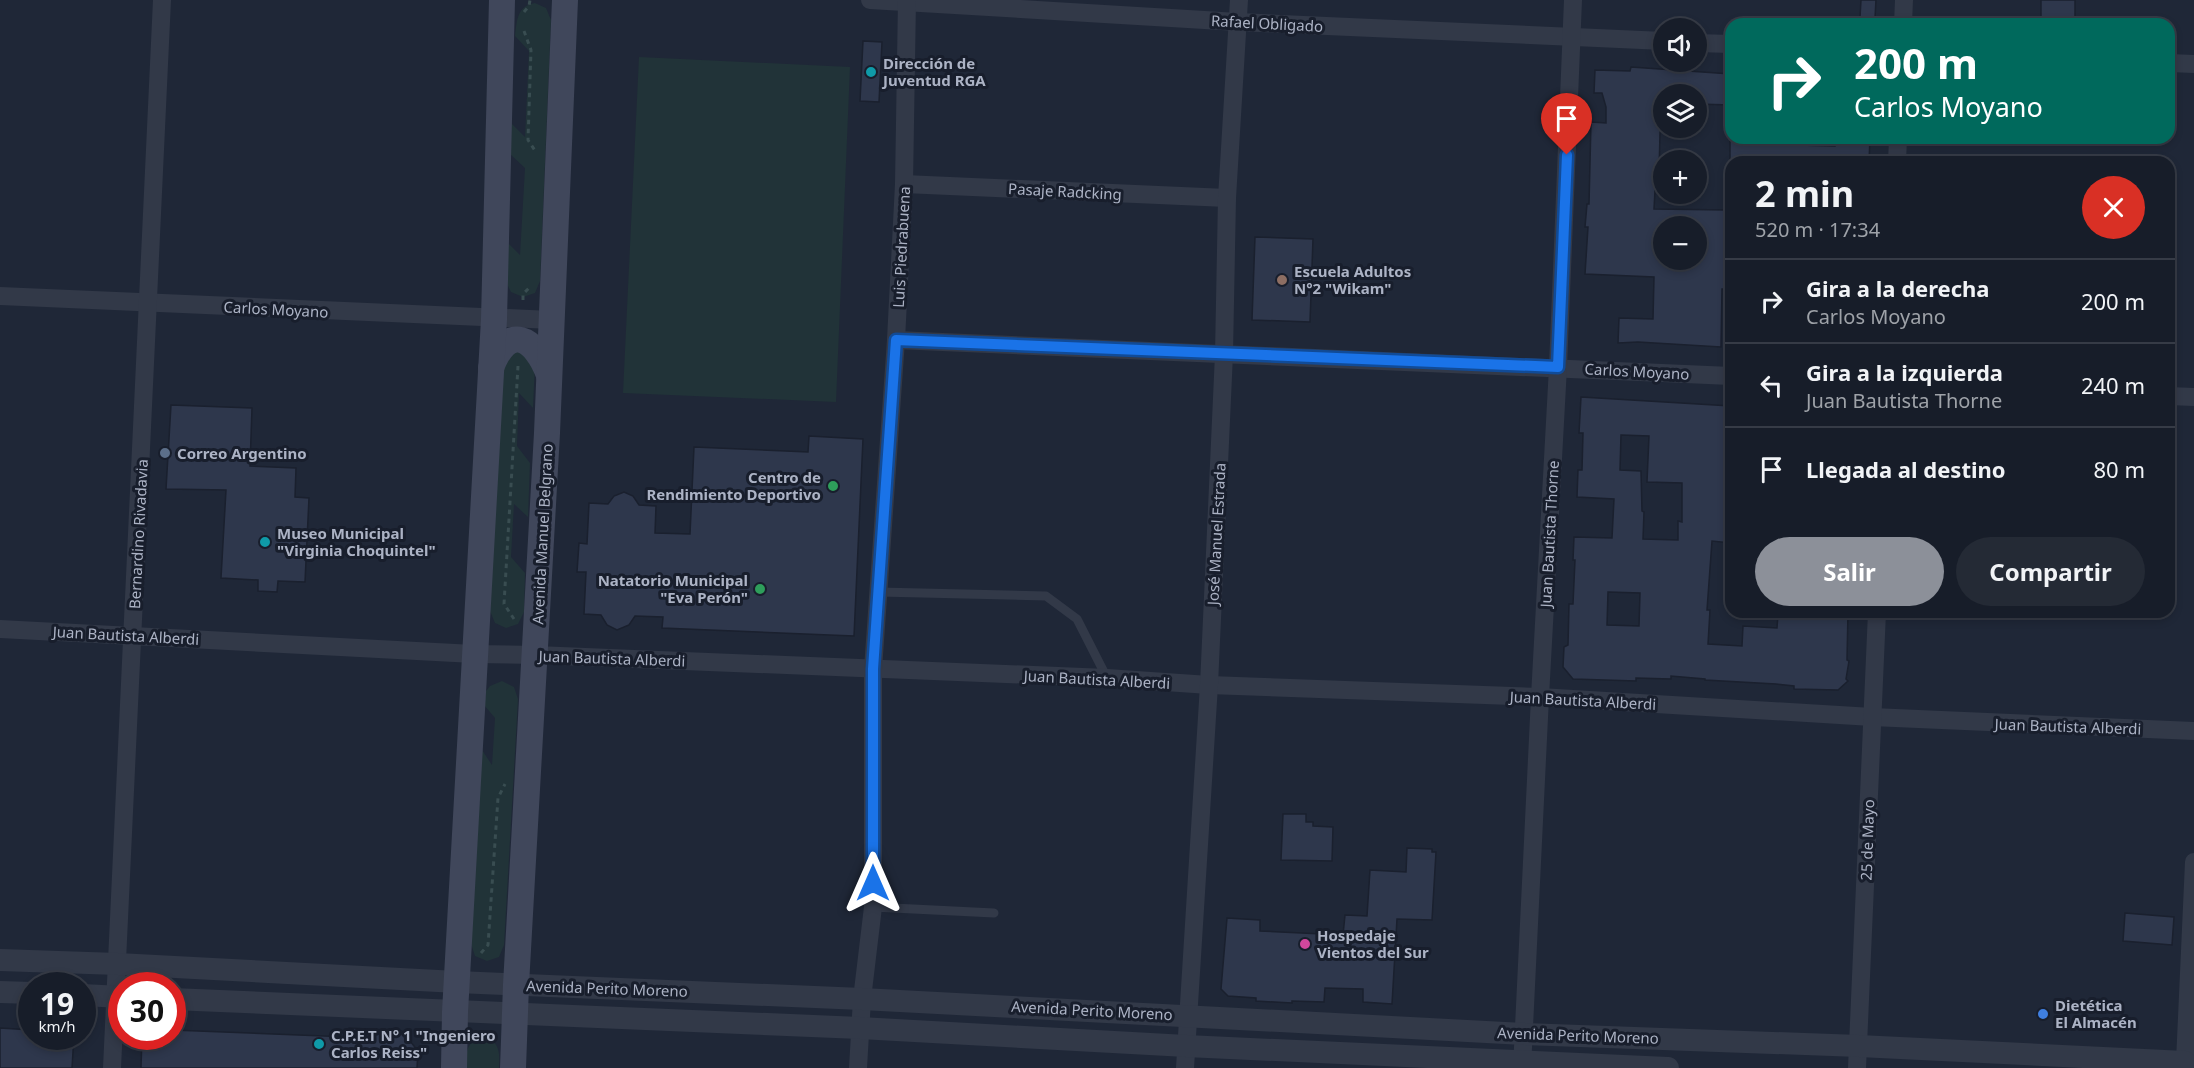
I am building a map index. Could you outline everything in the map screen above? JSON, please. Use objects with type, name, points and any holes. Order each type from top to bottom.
[{"type":"main road","name":"Avenida Manuel Belgrano","points":[[513,1068],[536,655],[565,0]]},
{"type":"main road","points":[[454,1068],[474,654],[511,9]]},
{"type":"main road","points":[[491,370],[502,346],[510,341],[519,340],[535,347],[549,375]]},
{"type":"street","name":"Bernardino Rivadavia","points":[[118,972],[162,0]]},
{"type":"street","name":"Rafael Obligado","points":[[870,0],[1238,22],[1653,41]]},
{"type":"street","name":"José Manuel Estrada","points":[[1186,1057],[1209,685],[1224,354],[1227,198],[1239,0]]},
{"type":"street","name":"Juan Bautista Thorne","points":[[1522,1065],[1558,367],[1573,0]]},
{"type":"street","points":[[1903,18],[1904,0]]},
{"type":"street","name":"Luis Piedrabuena","points":[[858,1068],[862,999],[873,907],[873,669],[896,340],[904,184],[907,1]]},
{"type":"street","points":[[1707,44],[1725,45]]},
{"type":"street","points":[[2175,63],[2194,64]]},
{"type":"street","name":"Pasaje Radcking","points":[[904,184],[1227,198]]},
{"type":"street","name":"Carlos Moyano","points":[[0,296],[552,320]]},
{"type":"street","name":"Carlos Moyano","points":[[896,340],[1725,376]]},
{"type":"street","points":[[2175,396],[2194,397]]},
{"type":"street","name":"25 de Mayo","points":[[1858,1057],[1876,618]]},
{"type":"street","name":"Juan Bautista Alberdi","points":[[0,629],[474,654],[1540,697],[1872,717],[2194,731]]},
{"type":"street","points":[[2184,1065],[2194,862]]},
{"type":"street","name":"Avenida Perito Moreno","points":[[0,960],[1188,1015],[1524,1034],[1858,1057],[2184,1065]]},
{"type":"street","points":[[0,992],[18,993]]},
{"type":"street","name":"Avenida Perito Moreno","points":[[186,1000],[860,1028],[1186,1057],[1668,1068]]},
{"type":"street","name":"Bernardino Rivadavia","points":[[112,1068],[114,1050]]},
{"type":"lane","points":[[879,592],[1046,596],[1077,619],[1107,678]]},
{"type":"lane","points":[[873,907],[994,913]]},
{"type":"path","points":[[511,9],[529,6],[530,0]]},
{"type":"path","points":[[523,28],[531,50],[528,140],[538,155]]},
{"type":"path","points":[[522,320],[523,294],[536,281]]},
{"type":"shaded area","points":[[535,3],[546,8],[551,20],[540,281],[535,293],[523,297],[511,292],[508,286],[506,241],[520,255],[525,168],[510,154],[511,123],[525,137],[529,51],[515,36],[517,19],[521,11]]},
{"type":"shaded area","points":[[639,57],[850,67],[836,402],[623,393]]},
{"type":"shaded area","points":[[512,347],[535,364],[533,408],[519,393],[517,446],[530,463],[528,517],[514,504],[511,557],[525,573],[524,612],[518,624],[506,628],[495,623],[490,611],[501,362]]},
{"type":"shaded area","points":[[502,681],[514,687],[518,699],[504,945],[499,957],[487,961],[475,956],[471,944],[482,750],[492,765],[495,718],[484,705],[486,691],[490,686]]},
{"type":"shaded area","points":[[484,1037],[493,1042],[498,1049],[499,1068],[465,1068],[470,1044]]},
{"type":"building","points":[[1861,0],[1876,0],[1875,18],[1860,17]]},
{"type":"building","points":[[2041,0],[2075,0],[2075,18],[2041,18]]},
{"type":"building","name":"Dirección de Juventud RGA","points":[[863,41],[882,42],[879,102],[860,101]]},
{"type":"building","points":[[1631,67],[1653,69],[1653,72],[1725,74],[1725,105],[1707,104],[1707,84],[1653,84],[1653,138],[1660,138],[1660,150],[1653,150],[1654,209],[1725,210],[1725,282],[1724,289],[1722,289],[1721,347],[1618,343],[1619,318],[1653,319],[1654,277],[1585,274],[1588,227],[1585,227],[1587,204],[1589,204],[1591,122],[1606,123],[1606,107],[1602,93],[1594,93],[1595,70],[1630,71]]},
{"type":"building","points":[[1730,144],[1835,146],[1835,144],[1870,144],[1869,156],[1730,156]]},
{"type":"building","name":"Escuela Adultos N°2 \"Wikam\"","points":[[1255,237],[1313,239],[1310,322],[1252,320]]},
{"type":"building","points":[[1581,397],[1725,406],[1725,542],[1712,541],[1707,610],[1710,610],[1708,644],[1742,646],[1743,626],[1777,628],[1778,618],[1848,618],[1847,660],[1849,661],[1846,679],[1848,681],[1838,690],[1794,689],[1794,686],[1776,684],[1671,676],[1671,679],[1636,678],[1636,681],[1573,679],[1563,667],[1564,647],[1568,645],[1569,604],[1573,604],[1574,537],[1612,538],[1614,499],[1577,497],[1578,470],[1582,470],[1583,433],[1579,433]],"holes":[[[1621,435],[1649,436],[1647,482],[1682,483],[1682,522],[1678,521],[1678,540],[1643,539],[1641,471],[1620,470]],[[1608,592],[1640,593],[1639,626],[1607,625]]]},
{"type":"building","points":[[171,405],[252,408],[250,466],[296,468],[295,497],[309,498],[305,582],[278,581],[277,592],[258,591],[258,580],[221,578],[226,490],[166,489]]},
{"type":"building","points":[[809,436],[863,439],[854,636],[662,628],[663,617],[635,616],[629,625],[617,630],[607,625],[601,615],[584,614],[586,572],[577,572],[579,543],[587,544],[589,503],[608,504],[614,496],[624,492],[633,496],[639,505],[656,506],[655,533],[690,534],[694,447],[808,452]]},
{"type":"building","points":[[1283,814],[1306,814],[1306,822],[1313,822],[1313,826],[1333,827],[1332,861],[1281,860]]},
{"type":"building","points":[[1407,848],[1432,849],[1432,852],[1436,852],[1432,920],[1397,919],[1392,1004],[1363,1002],[1363,989],[1325,988],[1324,1002],[1292,1001],[1292,1003],[1256,1001],[1256,998],[1228,996],[1221,989],[1227,918],[1260,920],[1260,931],[1343,935],[1345,915],[1367,916],[1370,870],[1406,872]]},
{"type":"building","points":[[2125,913],[2174,917],[2172,945],[2123,941]]},
{"type":"building","points":[[0,1028],[18,1029],[18,1050],[73,1050],[72,1068],[0,1068]]},
{"type":"building","name":"C.P.E.T N° 1 \"Ingeniero Carlos Reiss\"","points":[[349,1028],[402,1031],[418,1051],[417,1068],[141,1068],[142,1050],[186,1050],[186,1031],[349,1037]]},
{"type":"place","name":"Dirección de Juventud RGA","points":[[871,72]]},
{"type":"place","name":"Escuela Adultos N°2 \"Wikam\"","points":[[1282,280]]},
{"type":"place","name":"Correo Argentino","points":[[165,453]]},
{"type":"place","name":"Centro de Rendimiento Deportivo","points":[[833,486]]},
{"type":"place","name":"Museo Municipal \"Virginia Choquintel\"","points":[[265,542]]},
{"type":"place","name":"Natatorio Municipal \"Eva Perón\"","points":[[760,589]]},
{"type":"place","name":"Hospedaje Vientos del Sur","points":[[1305,944]]},
{"type":"place","name":"Dietética El Almacén","points":[[2043,1014]]},
{"type":"place","name":"C.P.E.T N° 1 \"Ingeniero Carlos Reiss\"","points":[[319,1044]]},
{"type":"route","points":[[873,883],[873,669],[896,340],[1558,367],[1567,155]]}]
